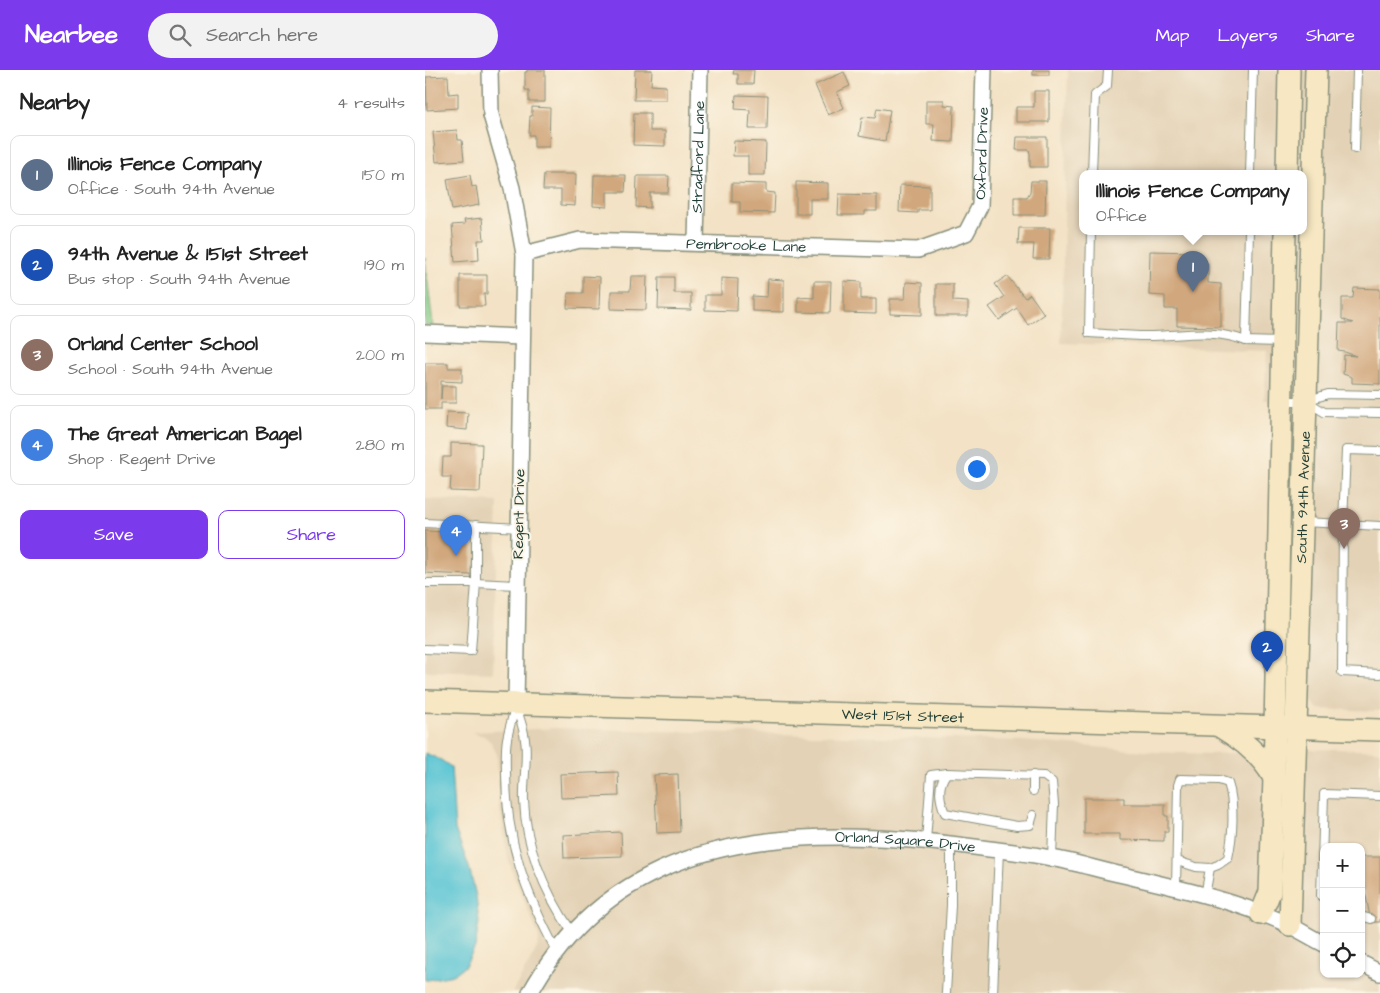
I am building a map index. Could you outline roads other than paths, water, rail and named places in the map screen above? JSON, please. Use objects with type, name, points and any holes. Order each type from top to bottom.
[{"type":"street","name":"Regent Drive","points":[[490,70],[491,115],[512,188],[524,254],[516,704]]},
{"type":"street","name":"Stradford Lane","points":[[696,243],[700,70]]},
{"type":"street","name":"Oxford Drive","points":[[966,234],[980,206],[984,70]]},
{"type":"street","points":[[1287,170],[1289,70]]},
{"type":"street","name":"South 94th Avenue","points":[[1290,926],[1316,70]]},
{"type":"street","name":"Pembrooke Lane","points":[[524,254],[580,240],[918,250],[966,234]]},
{"type":"street","name":"South 94th Avenue","points":[[1261,914],[1269,892],[1274,778],[1285,235]]},
{"type":"street","points":[[425,333],[522,337]]},
{"type":"street","name":"West 151st Street","points":[[425,701],[1380,730]]},
{"type":"street","points":[[1219,726],[1236,736],[1249,747],[1274,778]]},
{"type":"street","name":"Orland Square Drive","points":[[530,993],[572,932],[609,900],[634,883],[662,869],[714,852],[757,843],[814,838],[865,837],[951,843],[1052,858],[1205,896],[1261,914],[1290,926],[1320,942]]},
{"type":"street","points":[[1365,965],[1380,973]]},
{"type":"lane","points":[[1092,170],[1095,95],[1107,86],[1108,70]]},
{"type":"lane","points":[[1250,170],[1253,70]]},
{"type":"lane","points":[[1355,149],[1357,70]]},
{"type":"lane","points":[[1091,235],[1089,333],[1148,336],[1185,333],[1230,335],[1246,341],[1283,342]]},
{"type":"lane","points":[[1246,341],[1249,235]]},
{"type":"lane","points":[[1281,401],[1306,402],[1328,394],[1380,395]]},
{"type":"lane","points":[[1306,402],[1324,412],[1380,412]]},
{"type":"lane","points":[[1380,451],[1347,450],[1343,524],[1342,672],[1380,674]]},
{"type":"lane","points":[[1303,522],[1380,526]]},
{"type":"lane","points":[[425,524],[519,528]]},
{"type":"lane","points":[[425,649],[471,651],[476,583],[476,526]]},
{"type":"lane","points":[[425,583],[518,585]]},
{"type":"lane","points":[[516,704],[526,741],[524,802],[531,846],[538,871],[559,913],[572,932]]},
{"type":"lane","name":"Regent Drive","points":[[516,704],[507,740],[507,807],[509,828],[520,870],[545,930],[557,952]]},
{"type":"lane","points":[[947,773],[941,781],[941,802],[945,813],[1017,826],[1030,826],[1033,815]]},
{"type":"lane","points":[[926,841],[931,775],[947,773],[1044,776],[1052,782],[1054,804],[1052,858]]},
{"type":"lane","points":[[1033,775],[1033,791]]},
{"type":"lane","points":[[1176,888],[1178,785],[1180,779],[1219,780],[1228,783],[1231,794],[1231,844],[1228,858],[1210,868],[1196,867],[1177,861]]},
{"type":"lane","points":[[1321,888],[1324,794],[1380,796]]},
{"type":"lane","points":[[946,993],[951,905],[951,843]]},
{"type":"lane","points":[[993,993],[999,850]]},
{"type":"lane","points":[[1205,896],[1210,868]]},
{"type":"lane","points":[[1365,917],[1371,919]]},
{"type":"water","points":[[425,753],[451,767],[455,829],[469,867],[476,896],[479,922],[475,947],[465,966],[453,975],[428,980],[425,980]]},
{"type":"place","name":"Illinois Fence Company","points":[[1193,292]]},
{"type":"place","name":"Orland Center School","points":[[1344,549]]},
{"type":"place","name":"The Great American Bagel","points":[[456,556]]},
{"type":"place","name":"94th Avenue & 151st Street","points":[[1267,672]]}]
